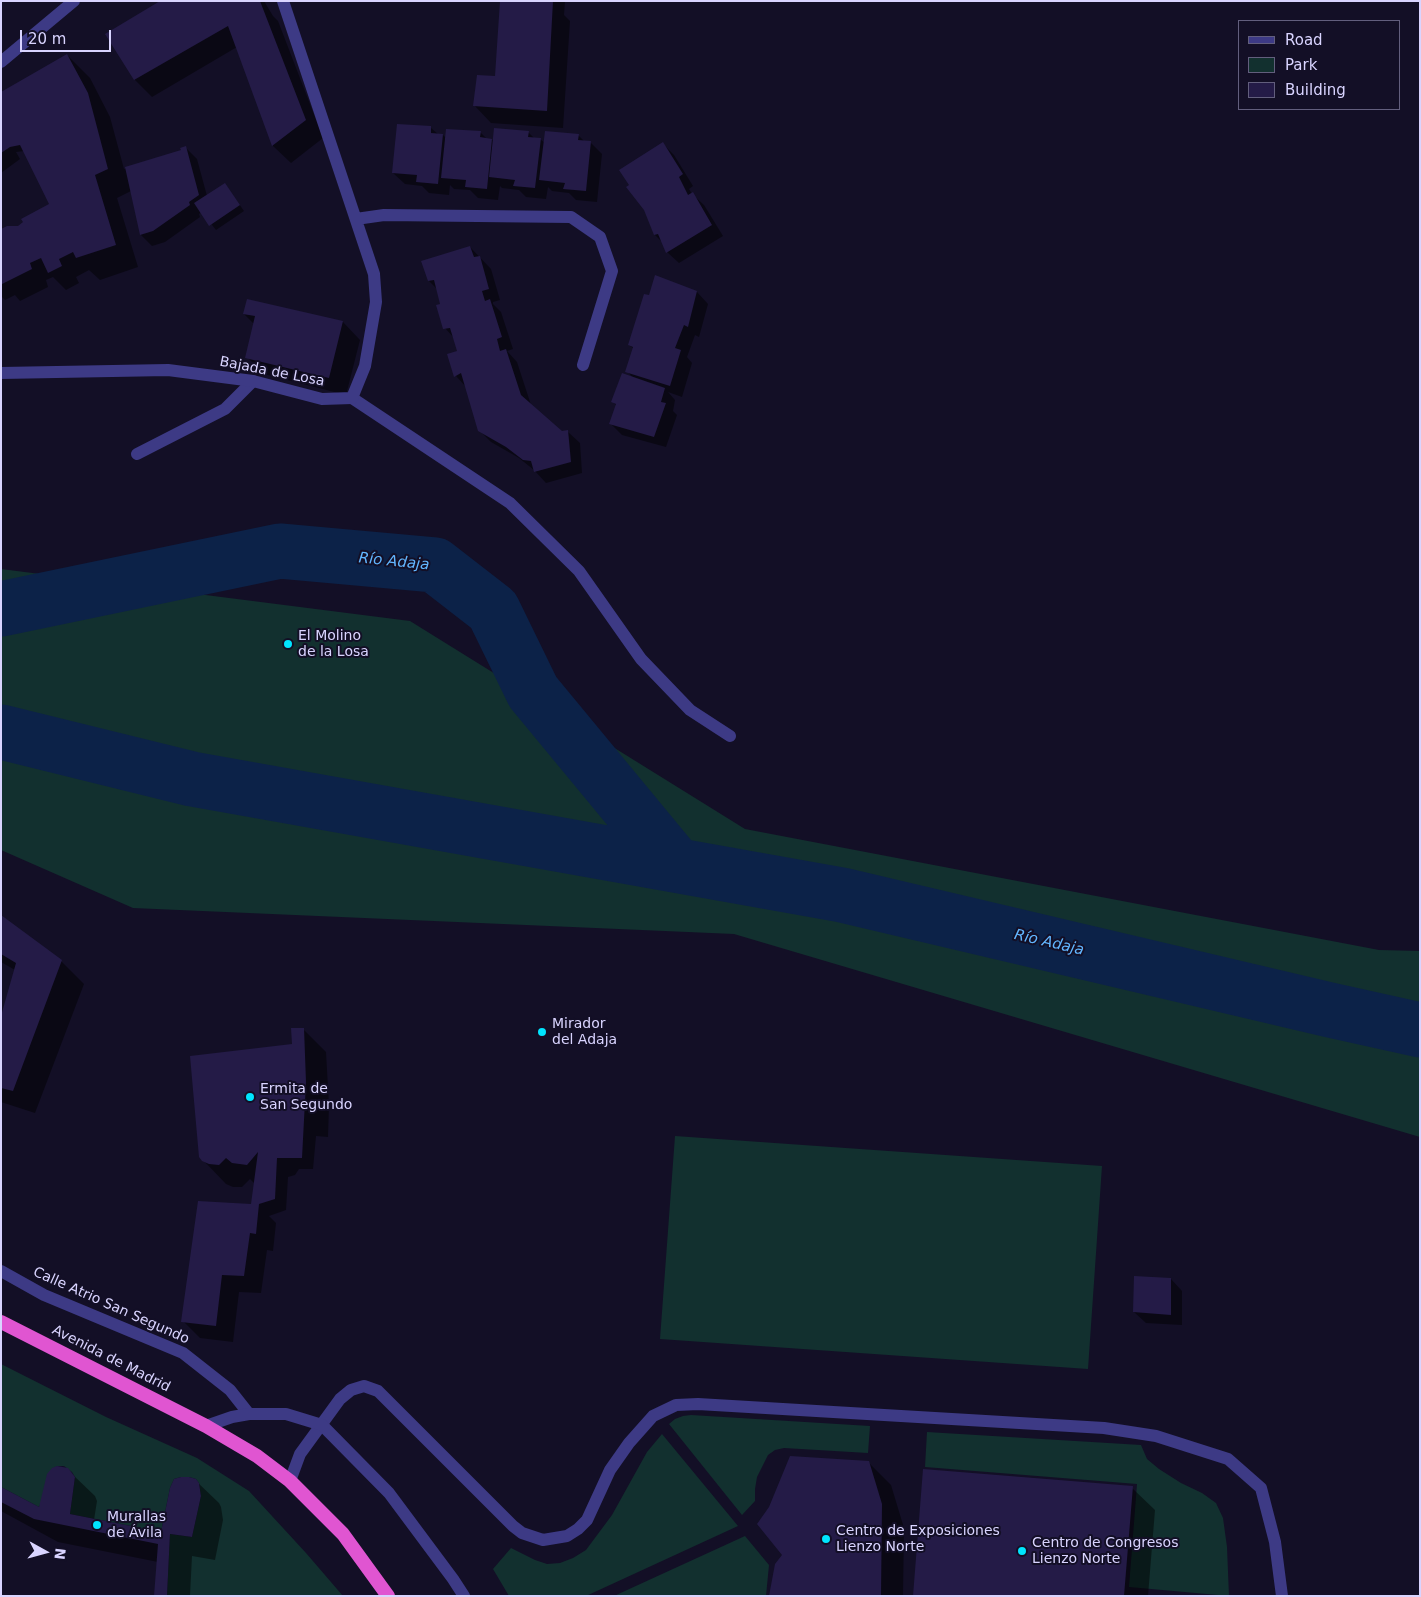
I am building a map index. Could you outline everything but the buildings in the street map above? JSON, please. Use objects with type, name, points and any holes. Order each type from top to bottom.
[{"type":"highway","name":"Avenida de Madrid","points":[[1,1322],[206,1426],[257,1456],[290,1481],[343,1534],[388,1596]]},
{"type":"street","points":[[1,62],[74,1]]},
{"type":"street","points":[[283,1],[374,274],[376,302],[366,366],[352,398],[510,503],[580,570],[641,659],[690,710],[730,736]]},
{"type":"street","points":[[356,220],[384,215],[571,217],[600,237],[612,270],[583,365]]},
{"type":"street","name":"Bajada de Losa","points":[[1,373],[168,370],[253,381],[322,399],[352,398]]},
{"type":"street","points":[[137,454],[225,409],[253,381]]},
{"type":"street","name":"Calle Atrio San Segundo","points":[[1,1271],[44,1295],[183,1353],[230,1390],[249,1414]]},
{"type":"street","points":[[290,1481],[300,1454],[340,1399],[351,1390],[364,1386],[378,1391],[513,1526],[527,1535],[543,1540],[567,1536],[587,1520],[610,1470],[630,1443],[653,1416],[676,1405],[708,1405],[1104,1428],[1156,1436],[1228,1459],[1261,1488],[1275,1542],[1282,1596]]},
{"type":"street","points":[[206,1426],[232,1416],[249,1414],[286,1414],[322,1425],[389,1493],[464,1596]]},
{"type":"green space","points":[[1,569],[410,621],[745,829],[1379,950],[1420,951],[1420,1137],[734,934],[133,908],[1,850]]},
{"type":"green space","points":[[675,1136],[1102,1166],[1088,1369],[660,1339]]},
{"type":"green space","points":[[1,1364],[106,1417],[197,1458],[249,1491],[343,1596],[167,1596],[170,1534],[192,1537],[201,1496],[199,1483],[196,1479],[181,1477],[174,1479],[170,1488],[161,1532],[70,1514],[75,1477],[64,1466],[57,1466],[39,1507],[1,1487]]},
{"type":"green space","points":[[691,1415],[870,1426],[868,1453],[784,1448],[775,1450],[768,1455],[757,1477],[755,1501],[742,1515],[669,1424],[675,1419]]},
{"type":"green space","points":[[927,1432],[1141,1445],[1147,1459],[1159,1469],[1216,1503],[1223,1518],[1227,1547],[1229,1596],[1129,1587],[1137,1484],[925,1467]]},
{"type":"green space","points":[[662,1434],[738,1526],[586,1596],[509,1596],[493,1569],[511,1548],[547,1564],[560,1563],[586,1550],[612,1515],[647,1452]]},
{"type":"green space","points":[[745,1536],[769,1565],[766,1596],[614,1596]]},
{"type":"waterway","name":"Río Adaja","points":[[1,609],[280,551],[435,565],[493,610],[533,692],[676,865]]},
{"type":"waterway","name":"Río Adaja","points":[[1,732],[192,779],[842,895],[1420,1030]]},
{"type":"place","name":"El Molino de la Losa","points":[[288,644]]},
{"type":"place","name":"Mirador del Adaja","points":[[542,1032]]},
{"type":"place","name":"Ermita de San Segundo","points":[[250,1097]]},
{"type":"place","name":"Murallas de Ávila","points":[[97,1525]]},
{"type":"place","name":"Centro de Exposiciones Lienzo Norte","points":[[826,1539]]},
{"type":"place","name":"Centro de Congresos Lienzo Norte","points":[[1022,1551]]}]
